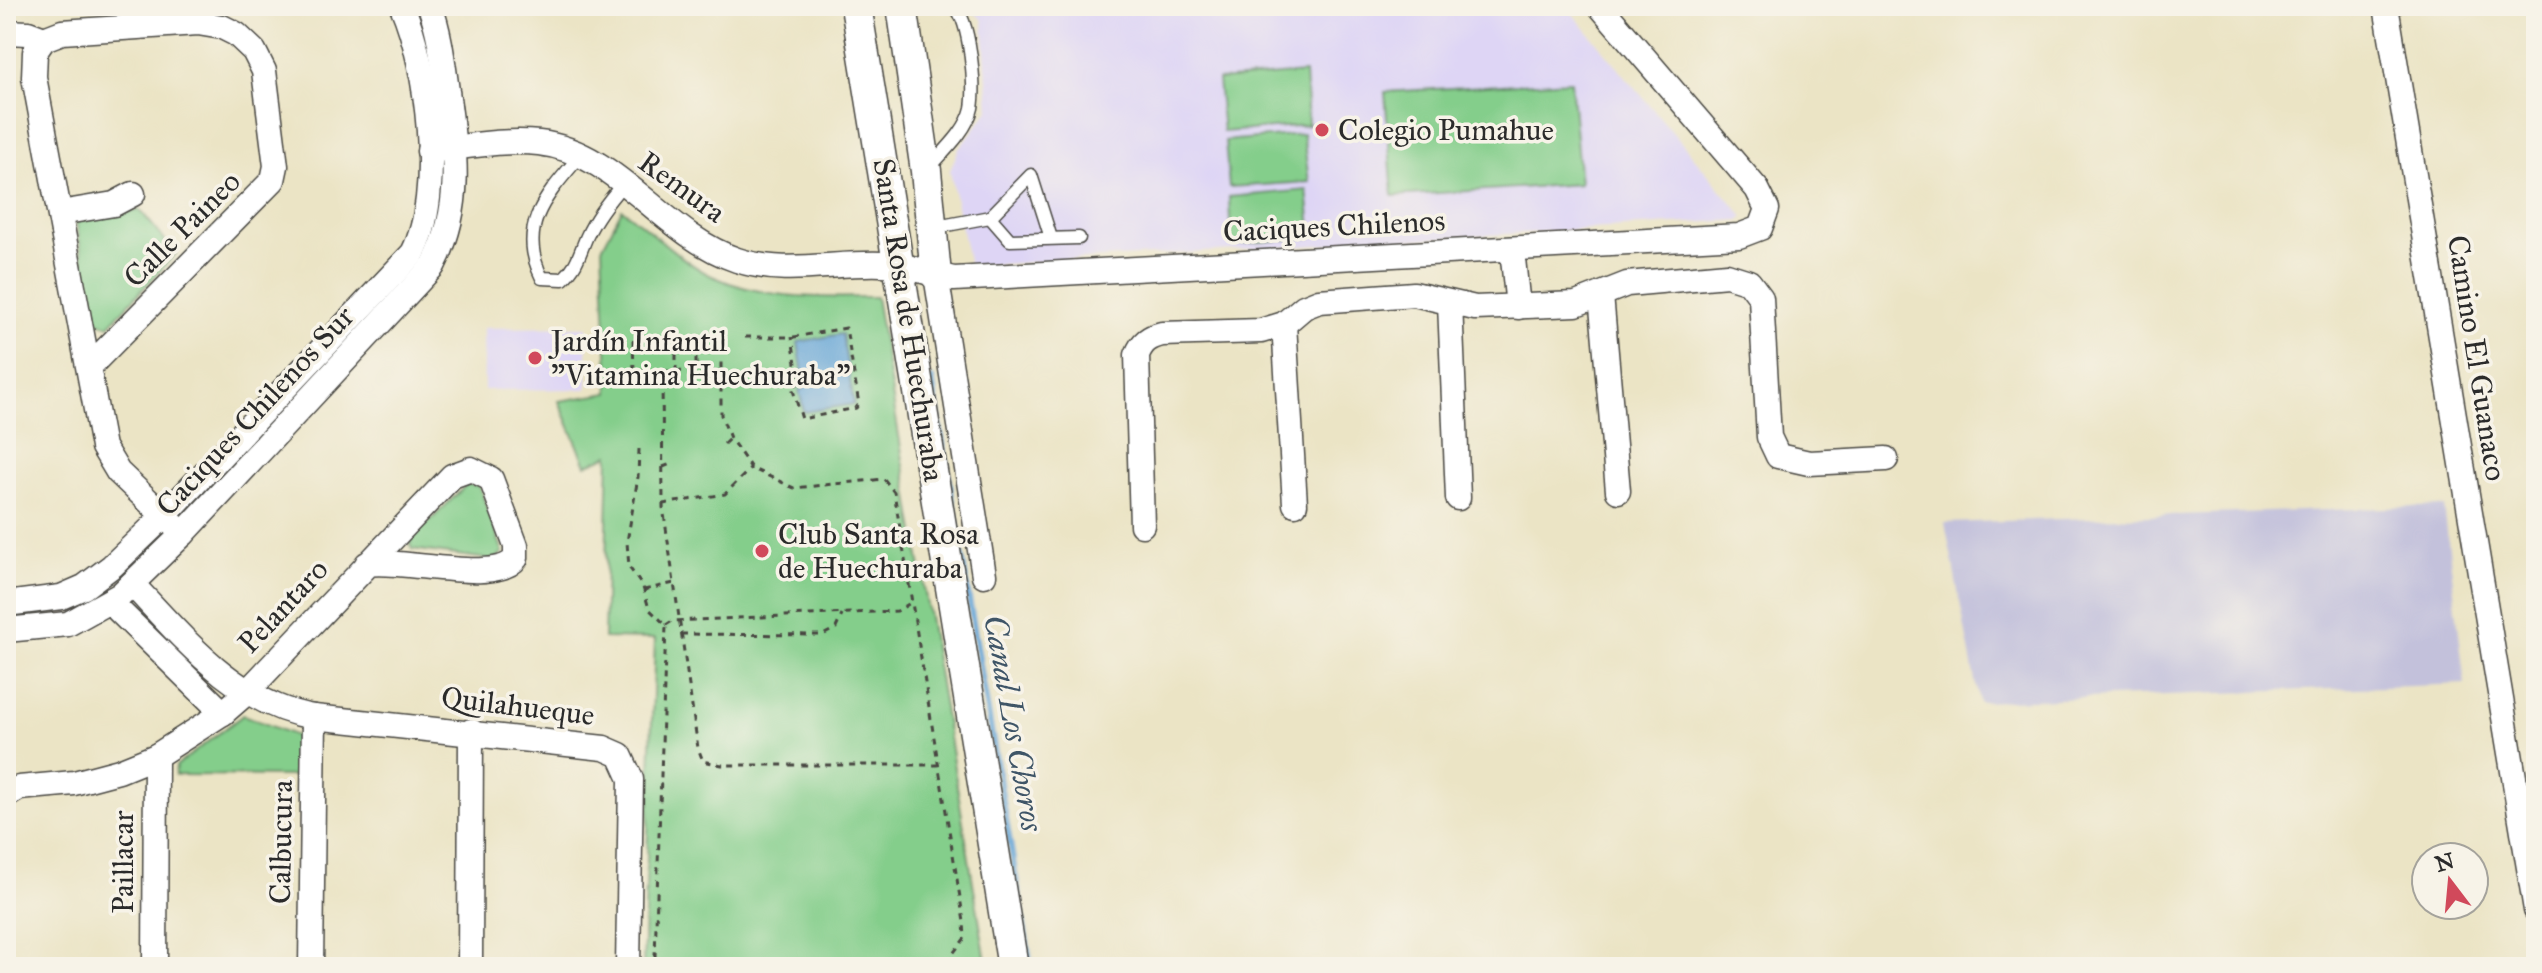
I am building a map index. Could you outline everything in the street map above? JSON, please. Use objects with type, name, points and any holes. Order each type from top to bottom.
[{"type":"street","name":"Caciques Chilenos Sur","points":[[6,604],[49,600],[84,587],[163,517],[413,253],[428,213],[429,151],[415,44],[402,6]]},
{"type":"street","name":"Caciques Chilenos Sur","points":[[6,630],[68,624],[110,602],[132,584],[183,534],[433,266],[453,215],[456,148],[439,39],[430,6]]},
{"type":"street","name":"Santa Rosa de Huechuraba","points":[[856,6],[901,266],[1013,967]]},
{"type":"street","name":"Santa Rosa de Huechuraba","points":[[902,6],[926,171],[936,275],[984,575]]},
{"type":"street","name":"Caciques Chilenos","points":[[901,266],[954,279],[1750,234],[1766,220],[1767,209],[1757,189],[1600,6]]},
{"type":"street","name":"Camino El Guanaco","points":[[2386,6],[2536,910]]},
{"type":"street","name":"Calle Paineo","points":[[6,32],[44,39],[62,32],[210,24],[222,27],[245,41],[260,61],[267,82],[276,166],[271,186],[89,367]]},
{"type":"street","name":"Calle Paineo","points":[[44,39],[35,52],[34,77],[107,457],[183,534]]},
{"type":"street","name":"Remura","points":[[429,151],[538,143],[580,156],[623,184],[702,244],[748,264],[794,270],[882,264],[901,266]]},
{"type":"street","name":"Calle Paineo","points":[[60,213],[114,204],[133,194]]},
{"type":"street","points":[[1512,249],[1518,307]]},
{"type":"street","points":[[1142,525],[1137,355],[1140,347],[1162,334],[1261,331],[1284,324],[1304,307],[1319,301],[1414,294],[1475,308],[1576,304],[1627,284],[1727,275],[1749,282],[1761,298],[1769,437],[1778,456],[1809,463],[1886,459]]},
{"type":"street","points":[[1601,295],[1618,491]]},
{"type":"street","points":[[1450,303],[1458,498]]},
{"type":"street","points":[[1284,324],[1295,504]]},
{"type":"street","name":"Pelantaro","points":[[246,693],[367,564],[458,471],[478,470],[491,479],[516,546],[516,558],[509,566],[490,571],[391,561],[367,564]]},
{"type":"street","name":"Quilahueque","points":[[132,584],[246,693],[281,710],[314,717],[471,731],[616,752],[626,762],[631,779],[628,967]]},
{"type":"street","points":[[110,602],[223,713]]},
{"type":"street","name":"Paillacar","points":[[6,796],[19,788],[94,778],[156,756],[223,713],[246,693]]},
{"type":"street","name":"Calbucura","points":[[311,967],[314,717]]},
{"type":"street","points":[[470,967],[471,731]]},
{"type":"street","name":"Paillacar","points":[[155,967],[156,756]]},
{"type":"lane","points":[[926,171],[957,134],[972,109],[969,40],[954,6]]},
{"type":"lane","points":[[580,156],[556,185],[531,228],[532,258],[542,278],[563,279],[578,264],[586,238],[600,212],[623,184]]},
{"type":"lane","points":[[931,228],[990,217],[1031,175],[1051,238]]},
{"type":"lane","points":[[990,217],[1010,240],[1079,238]]},
{"type":"path","points":[[745,337],[792,337],[846,328],[859,404],[856,408],[802,419],[792,387],[799,383],[792,337]]},
{"type":"path","points":[[633,340],[634,371],[721,372]]},
{"type":"path","points":[[676,345],[676,371]]},
{"type":"path","points":[[696,346],[696,371]]},
{"type":"path","points":[[639,449],[638,477],[627,542],[632,576],[644,590],[649,609],[666,625],[655,956],[663,963],[945,964],[965,938],[939,765],[890,483],[884,479],[794,488],[751,468],[730,438],[721,415],[721,361]]},
{"type":"path","points":[[662,371],[663,504],[698,748],[703,761],[722,765],[939,765]]},
{"type":"path","points":[[724,444],[730,438]]},
{"type":"path","points":[[663,467],[673,463]]},
{"type":"path","points":[[663,504],[725,494],[751,468]]},
{"type":"path","points":[[644,590],[674,583]]},
{"type":"path","points":[[666,625],[897,611],[912,602]]},
{"type":"path","points":[[681,634],[823,635],[836,628],[842,615]]},
{"type":"shaded area","name":"Colegio Pumahue","points":[[967,6],[1566,6],[1744,217],[1740,220],[969,266],[950,171],[958,150],[989,110],[983,20]]},
{"type":"shaded area","name":"Jardín Infantil \"Vitamina Huechuraba\"","points":[[587,327],[587,389],[484,390],[483,328]]},
{"type":"shaded area","points":[[2444,506],[2465,684],[1979,702],[1945,523]]},
{"type":"green space","points":[[1305,73],[1308,125],[1223,132],[1218,80]]},
{"type":"green space","points":[[1571,81],[1580,184],[1393,196],[1385,92]]},
{"type":"green space","points":[[1303,134],[1309,182],[1229,187],[1225,141]]},
{"type":"green space","points":[[1307,190],[1312,237],[1231,245],[1229,197]]},
{"type":"green space","name":"Club Santa Rosa de Huechuraba","points":[[622,209],[689,262],[732,284],[792,296],[876,297],[987,967],[643,967],[655,639],[604,638],[609,455],[586,465],[559,401],[609,393],[602,248]]},
{"type":"green space","points":[[140,210],[176,254],[109,325],[94,322],[76,222]]},
{"type":"green space","points":[[467,484],[479,486],[503,552],[495,560],[412,549],[410,541]]},
{"type":"green space","points":[[243,715],[299,737],[297,776],[175,775],[176,766]]},
{"type":"water","points":[[842,334],[854,404],[804,412],[799,390],[805,388],[798,342]]},
{"type":"waterway","name":"Canal Los Choros","points":[[932,379],[1031,967]]},
{"type":"place","name":"Colegio Pumahue","points":[[1322,130]]},
{"type":"place","name":"Jardín Infantil \"Vitamina Huechuraba\"","points":[[535,358]]},
{"type":"place","name":"Club Santa Rosa de Huechuraba","points":[[762,551]]}]
